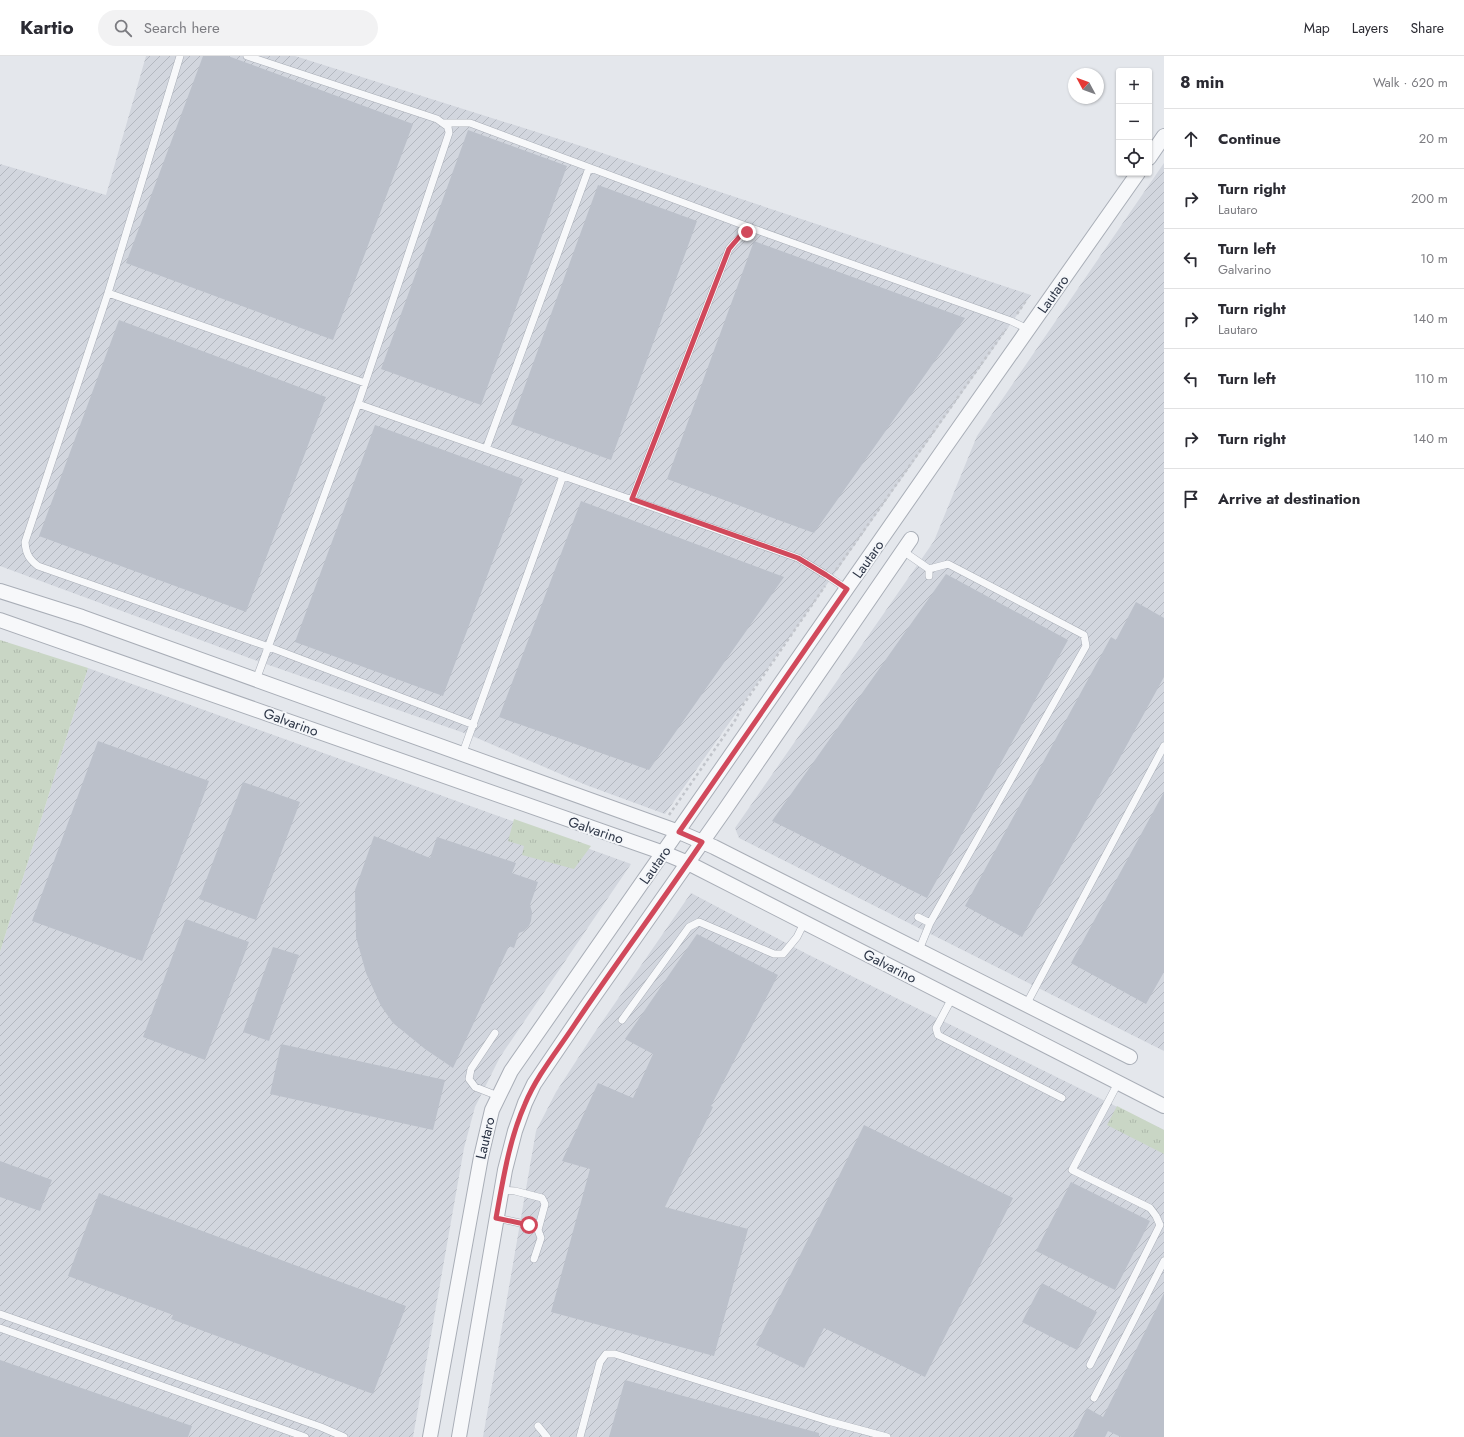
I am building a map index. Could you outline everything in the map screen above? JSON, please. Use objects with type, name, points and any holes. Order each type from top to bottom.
[{"type":"street","points":[[1152,154],[1164,136]]},
{"type":"street","name":"Lautaro","points":[[430,1437],[481,1157],[492,1110],[511,1071],[1136,176]]},
{"type":"street","name":"Lautaro","points":[[459,1437],[501,1190],[515,1131],[525,1103],[534,1084],[911,539]]},
{"type":"street","name":"Galvarino","points":[[0,590],[82,617],[679,832],[714,847],[1130,1057]]},
{"type":"street","name":"Galvarino","points":[[0,620],[664,853],[688,863],[1164,1106]]},
{"type":"lane","points":[[180,56],[108,293],[25,542],[28,558],[38,566],[269,647],[474,725]]},
{"type":"lane","points":[[247,56],[437,119],[448,127],[448,133],[358,404],[256,680]]},
{"type":"lane","points":[[443,123],[470,123],[754,229],[1012,321],[1028,329]]},
{"type":"lane","points":[[486,448],[588,168]]},
{"type":"lane","points":[[632,499],[729,249],[740,236],[754,229]]},
{"type":"lane","points":[[108,293],[365,383]]},
{"type":"lane","points":[[358,404],[798,558],[847,589]]},
{"type":"lane","points":[[462,755],[563,476]]},
{"type":"lane","points":[[903,551],[929,573],[948,564],[1084,635],[1086,646],[930,923],[919,950]]},
{"type":"lane","points":[[1026,1005],[1164,746]]},
{"type":"lane","points":[[918,918],[930,923]]},
{"type":"lane","points":[[622,1020],[689,927],[699,922],[774,954],[783,954],[797,937],[804,923]]},
{"type":"lane","points":[[952,998],[936,1028],[938,1035],[1062,1098]]},
{"type":"lane","points":[[495,1033],[471,1069],[469,1079],[475,1087],[498,1096]]},
{"type":"lane","points":[[1090,1365],[1160,1225],[1150,1208],[1072,1170],[1118,1083]]},
{"type":"lane","points":[[501,1190],[542,1198],[545,1204],[538,1230],[541,1238],[534,1259]]},
{"type":"lane","points":[[496,1218],[529,1225],[538,1230]]},
{"type":"lane","points":[[1094,1398],[1164,1261]]},
{"type":"lane","points":[[0,1314],[321,1426],[344,1437]]},
{"type":"lane","points":[[0,1328],[305,1437]]},
{"type":"lane","points":[[580,1437],[600,1362],[606,1354],[615,1354],[828,1421],[887,1437]]},
{"type":"lane","points":[[538,1426],[547,1437]]},
{"type":"path","points":[[662,825],[736,719],[741,708],[831,578],[1027,299]]},
{"type":"shaded area","points":[[146,56],[295,56],[581,146],[1031,295],[665,814],[586,785],[470,735],[263,663],[0,566],[0,164],[106,195]]},
{"type":"shaded area","points":[[1164,163],[1164,1051],[739,838],[735,828],[934,541],[977,436]]},
{"type":"shaded area","points":[[88,668],[631,864],[500,1057],[475,1107],[464,1148],[413,1437],[0,1437],[0,952]]},
{"type":"shaded area","points":[[691,893],[807,954],[1164,1130],[1164,1437],[483,1437],[536,1131],[556,1092],[593,1035]]},
{"type":"green space","points":[[0,640],[88,668],[0,952]]},
{"type":"green space","points":[[514,819],[591,846],[574,869],[522,855],[524,846],[508,841]]},
{"type":"green space","points":[[1117,1106],[1164,1130],[1164,1154],[1107,1125]]},
{"type":"building","points":[[203,56],[228,56],[413,124],[333,340],[126,263]]},
{"type":"building","points":[[468,130],[567,166],[481,405],[381,369]]},
{"type":"building","points":[[598,185],[697,221],[611,460],[511,424]]},
{"type":"building","points":[[754,241],[965,318],[814,533],[667,479]]},
{"type":"building","points":[[119,320],[326,397],[246,612],[39,536]]},
{"type":"building","points":[[375,425],[523,479],[443,696],[295,642]]},
{"type":"building","points":[[581,501],[784,577],[649,770],[499,717]]},
{"type":"building","points":[[946,574],[1068,640],[927,898],[772,821]]},
{"type":"building","points":[[1136,602],[1164,618],[1164,677],[1022,937],[965,906],[1111,637],[1116,640]]},
{"type":"building","points":[[98,741],[209,781],[142,961],[32,921]]},
{"type":"building","points":[[243,782],[300,802],[256,920],[199,899]]},
{"type":"building","points":[[1164,792],[1164,972],[1146,1004],[1071,963]]},
{"type":"building","points":[[374,836],[430,858],[437,837],[516,863],[512,873],[538,882],[530,905],[532,912],[529,926],[524,931],[519,933],[514,948],[509,946],[453,1068],[425,1049],[393,1023],[381,1006],[366,973],[356,937],[355,890]]},
{"type":"building","points":[[186,919],[249,942],[205,1060],[143,1037]]},
{"type":"building","points":[[697,934],[778,975],[711,1106],[713,1107],[665,1207],[748,1229],[714,1356],[551,1312],[590,1169],[562,1161],[598,1083],[633,1098],[653,1054],[625,1039]]},
{"type":"building","points":[[273,947],[299,955],[269,1041],[243,1032]]},
{"type":"building","points":[[281,1044],[445,1080],[433,1130],[270,1094]]},
{"type":"building","points":[[864,1125],[1013,1198],[925,1377],[824,1328],[804,1368],[756,1345]]},
{"type":"building","points":[[0,1161],[52,1180],[40,1211],[0,1197]]},
{"type":"building","points":[[1071,1182],[1150,1221],[1115,1290],[1036,1251]]},
{"type":"building","points":[[99,1193],[406,1306],[373,1394],[171,1319],[173,1315],[68,1276]]},
{"type":"building","points":[[1042,1283],[1097,1312],[1077,1350],[1022,1322]]},
{"type":"building","points":[[1164,1293],[1164,1437],[1121,1437],[1108,1431],[1105,1437],[1073,1437],[1087,1408],[1103,1417]]},
{"type":"building","points":[[0,1360],[192,1426],[188,1437],[0,1437]]},
{"type":"building","points":[[625,1380],[819,1433],[819,1437],[609,1437]]},
{"type":"route","points":[[529,1225],[496,1218],[505,1170],[515,1131],[525,1103],[534,1084],[702,842],[679,832],[847,589],[798,558],[632,499],[729,249],[740,236],[747,232]]}]
